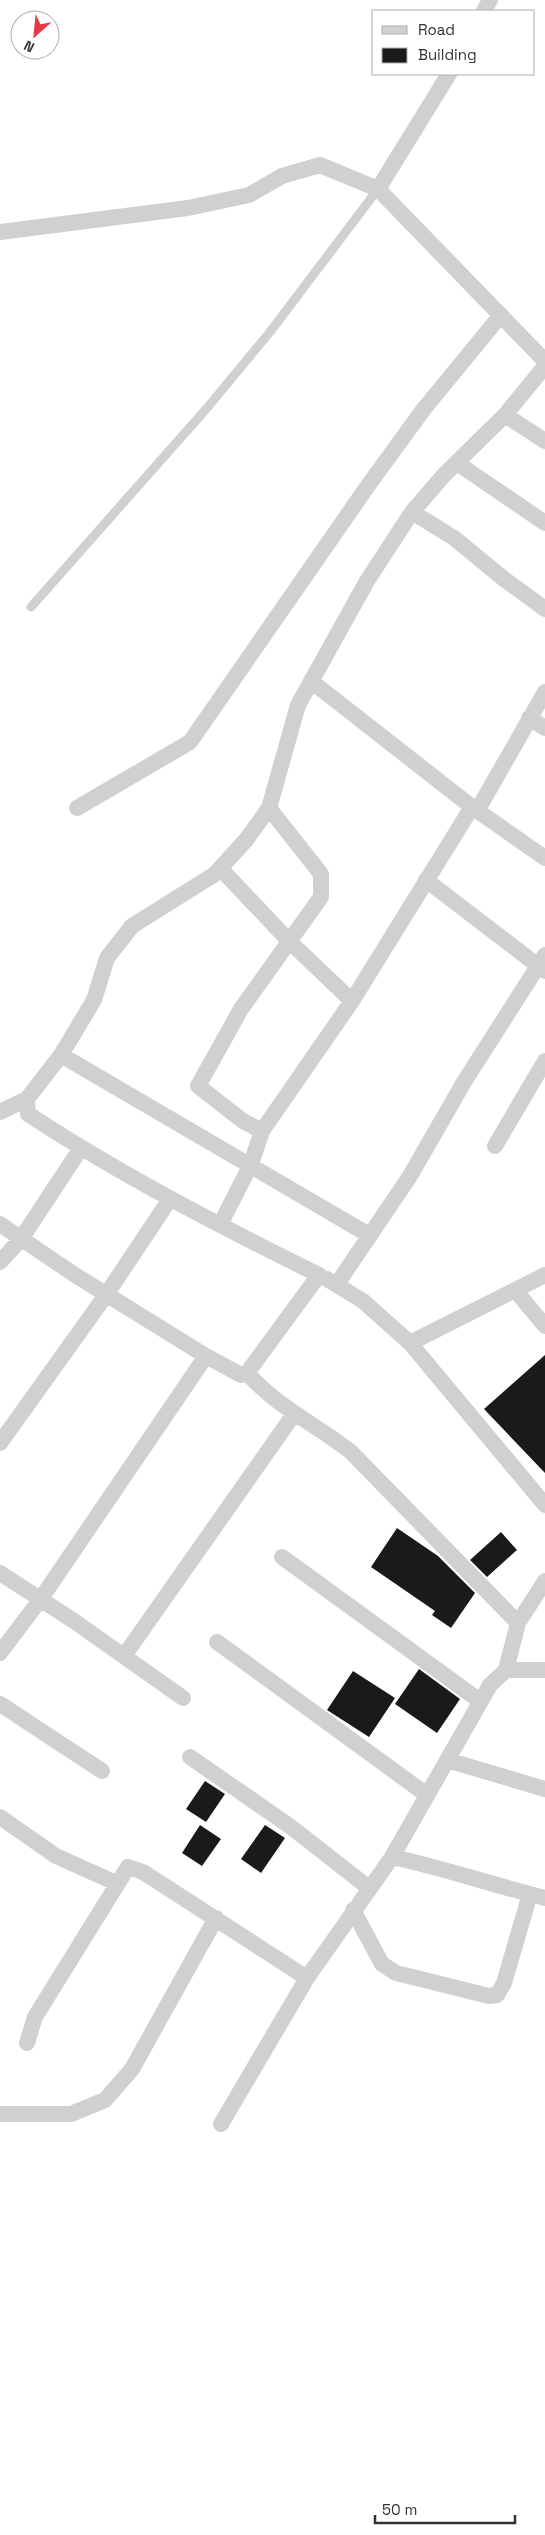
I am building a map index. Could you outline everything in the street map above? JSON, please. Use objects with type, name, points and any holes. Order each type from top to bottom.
[{"type":"street","points":[[378,189],[448,75]]},
{"type":"street","points":[[0,232],[188,208],[248,195],[282,176],[320,165],[378,189],[545,361]]},
{"type":"street","points":[[77,808],[190,742],[367,487],[423,410],[501,315]]},
{"type":"street","points":[[0,1112],[27,1099],[61,1055],[94,1000],[107,958],[132,926],[220,868],[246,840],[269,808],[298,705],[367,581],[412,512],[505,415],[545,366]]},
{"type":"street","points":[[505,415],[545,441]]},
{"type":"street","points":[[457,463],[545,523]]},
{"type":"street","points":[[412,512],[454,538],[504,579],[545,609]]},
{"type":"street","points":[[311,680],[475,809],[545,858]]},
{"type":"street","points":[[220,1225],[251,1164],[262,1131],[352,1001],[426,880],[475,809],[545,692]]},
{"type":"street","points":[[530,718],[545,728]]},
{"type":"street","points":[[262,1131],[243,1121],[198,1086],[241,1009],[321,897],[321,874],[269,808]]},
{"type":"street","points":[[220,868],[290,942],[352,1001]]},
{"type":"street","points":[[337,1284],[410,1176],[464,1082],[543,965],[426,880]]},
{"type":"street","points":[[61,1055],[251,1164],[369,1235]]},
{"type":"street","points":[[495,1146],[545,1061]]},
{"type":"street","points":[[27,1099],[28,1114],[81,1148],[170,1199],[337,1284],[363,1301],[410,1343],[545,1505]]},
{"type":"street","points":[[0,1262],[22,1239],[81,1148]]},
{"type":"street","points":[[0,1443],[106,1295],[170,1199]]},
{"type":"street","points":[[0,1224],[106,1295],[241,1375],[247,1373],[319,1275]]},
{"type":"street","points":[[410,1343],[545,1275]]},
{"type":"street","points":[[515,1290],[545,1326]]},
{"type":"street","points":[[0,1653],[40,1600],[206,1356]]},
{"type":"street","points":[[247,1373],[263,1391],[294,1414],[326,1432],[351,1452],[518,1623]]},
{"type":"street","points":[[124,1656],[294,1414]]},
{"type":"street","points":[[282,1557],[480,1701]]},
{"type":"street","points":[[0,1573],[183,1698]]},
{"type":"street","points":[[221,2124],[307,1978],[392,1857],[490,1685],[506,1670],[518,1623],[545,1581]]},
{"type":"street","points":[[217,1642],[427,1795]]},
{"type":"street","points":[[506,1670],[545,1670]]},
{"type":"street","points":[[0,1704],[102,1771]]},
{"type":"street","points":[[190,1757],[291,1827],[369,1888]]},
{"type":"street","points":[[447,1760],[545,1789]]},
{"type":"street","points":[[0,1817],[56,1856],[116,1883]]},
{"type":"street","points":[[353,1910],[382,1964],[389,1969],[490,1996],[497,1995],[504,1983],[538,1896],[437,1866],[392,1857]]},
{"type":"street","points":[[27,2043],[36,2017],[128,1866],[143,1872],[307,1978]]},
{"type":"street","points":[[0,2114],[71,2114],[105,2100],[132,2069],[216,1918]]},
{"type":"lane","points":[[31,607],[207,408],[304,288],[378,189]]},
{"type":"building","points":[[545,1355],[545,1473],[484,1409]]},
{"type":"building","points":[[397,1528],[438,1556],[475,1593],[451,1628],[432,1615],[435,1611],[371,1567]]},
{"type":"building","points":[[501,1532],[517,1550],[487,1577],[470,1560]]},
{"type":"building","points":[[419,1669],[460,1699],[437,1733],[395,1704]]},
{"type":"building","points":[[353,1671],[395,1698],[369,1737],[327,1710]]},
{"type":"building","points":[[205,1781],[225,1794],[206,1822],[186,1809]]},
{"type":"building","points":[[200,1825],[221,1839],[202,1866],[182,1853]]},
{"type":"building","points":[[265,1825],[285,1838],[261,1873],[241,1859]]}]
